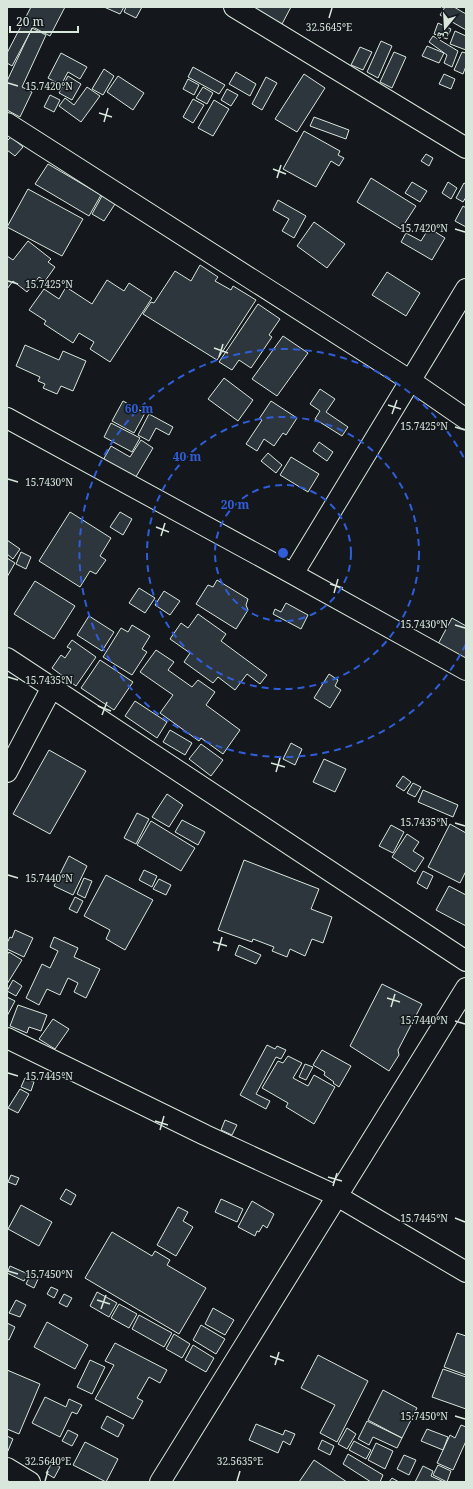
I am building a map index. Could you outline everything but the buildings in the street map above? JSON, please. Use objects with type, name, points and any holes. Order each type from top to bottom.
[{"type":"street","points":[[234,7],[466,148]]},
{"type":"street","points":[[7,122],[411,381],[466,419]]},
{"type":"street","points":[[293,574],[466,289]]},
{"type":"street","points":[[7,418],[466,670]]},
{"type":"street","points":[[7,658],[466,961]]},
{"type":"street","points":[[7,772],[52,687]]},
{"type":"street","points":[[160,1482],[466,988]]},
{"type":"street","points":[[7,1038],[205,1135],[337,1196],[466,1272]]},
{"type":"street","points":[[7,1468],[30,1482]]}]
